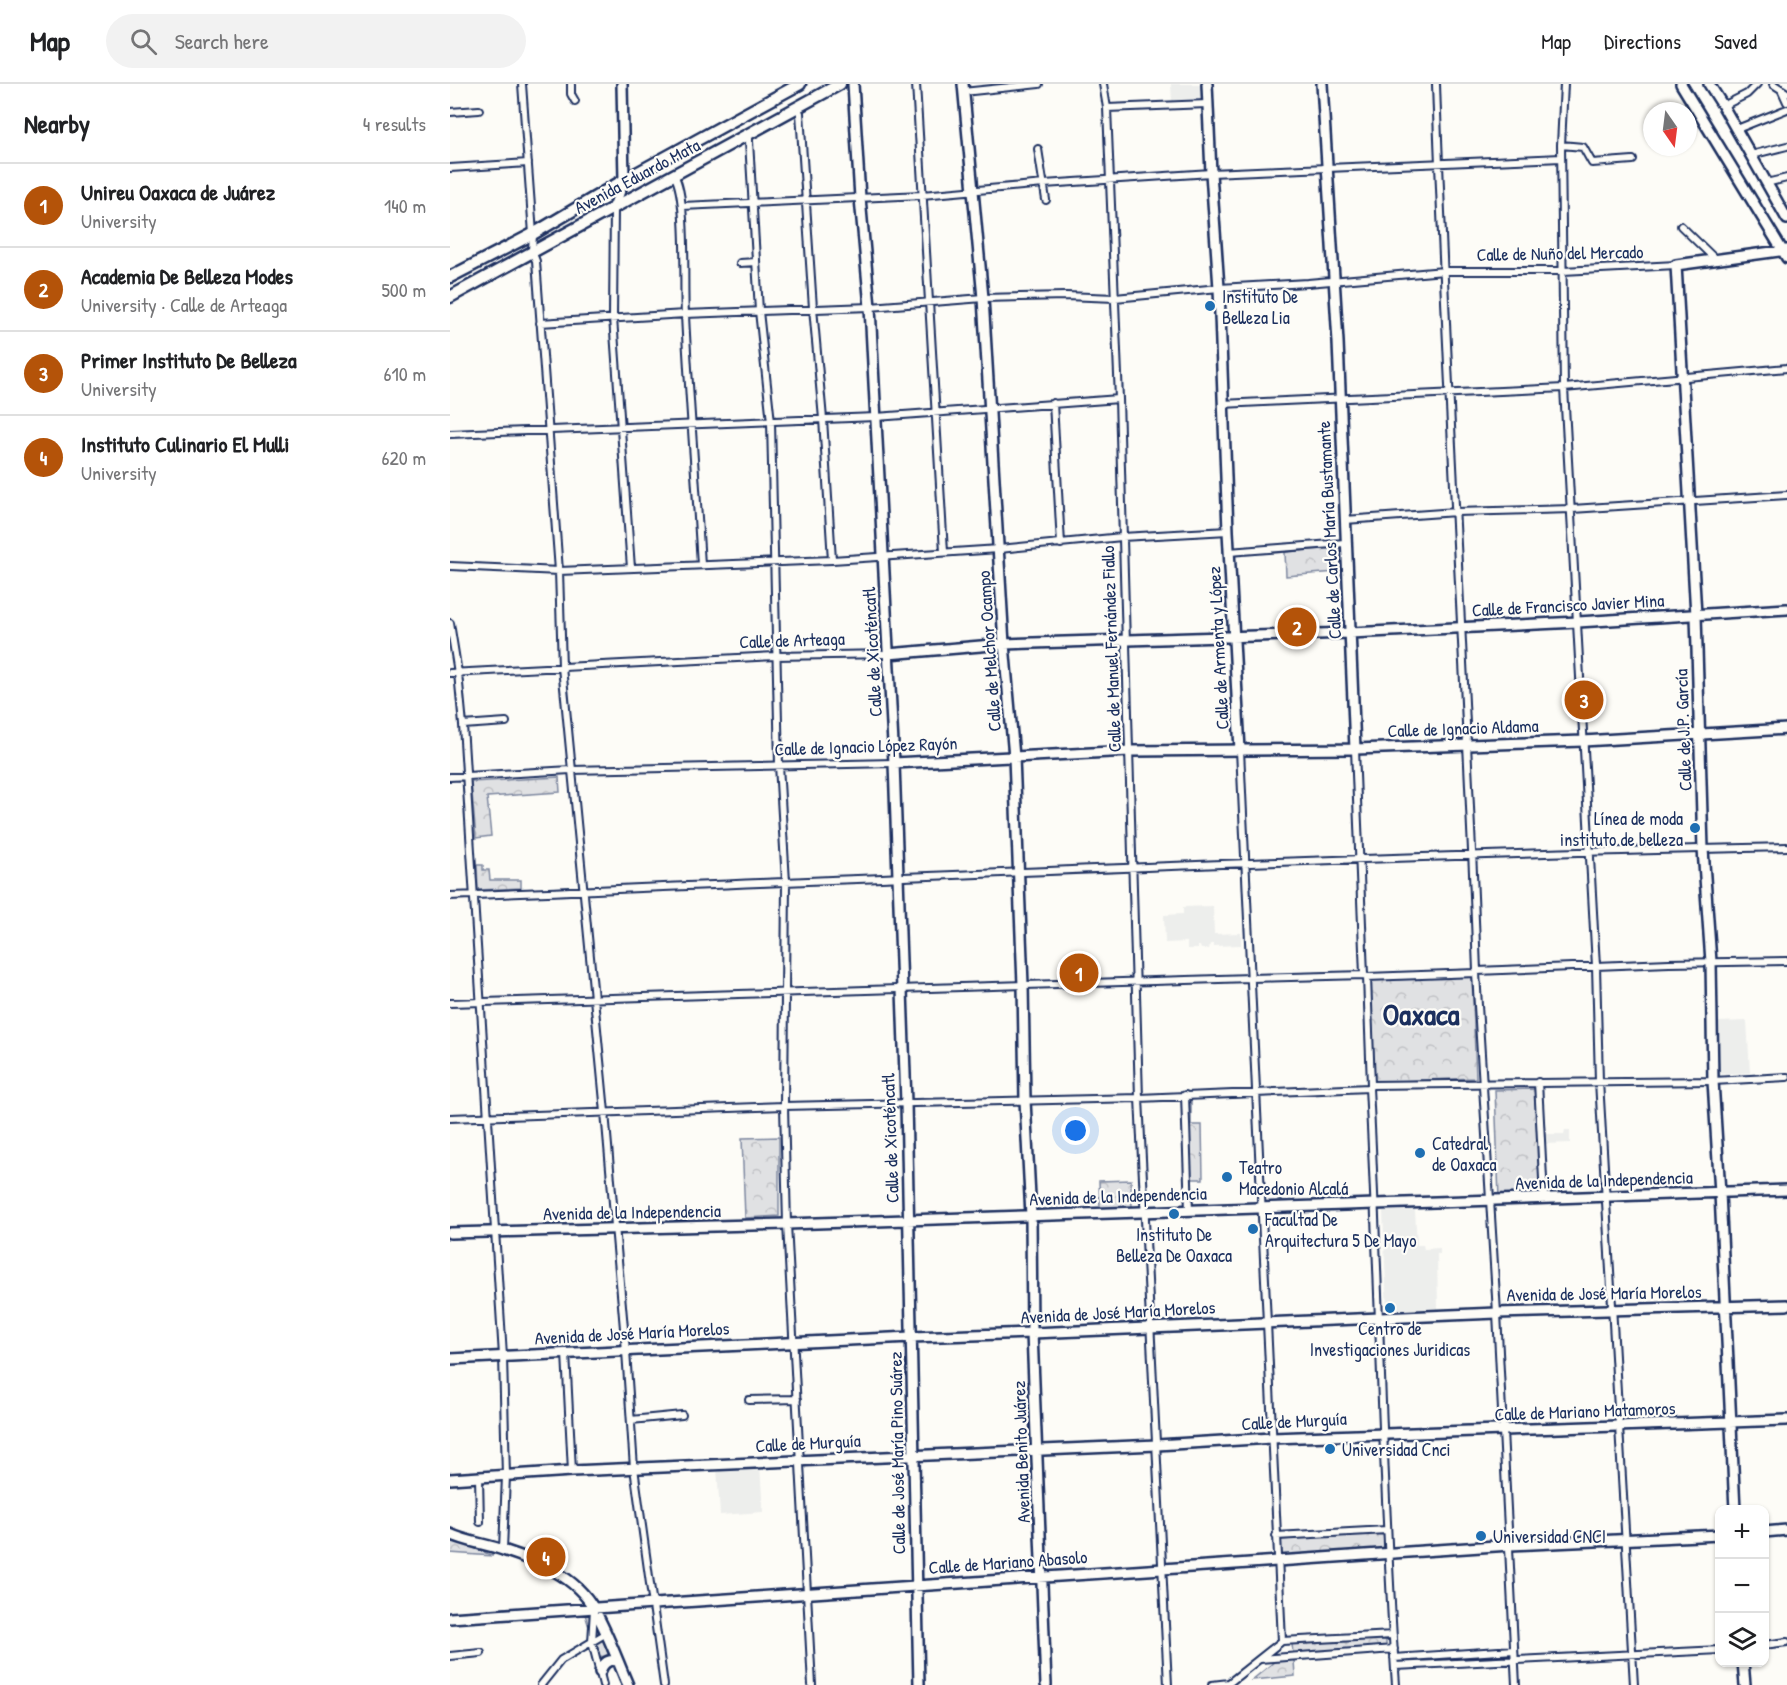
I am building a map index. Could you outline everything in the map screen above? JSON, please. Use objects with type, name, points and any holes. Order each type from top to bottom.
[{"type":"main road","name":"Avenida Eduardo Mata","points":[[450,277],[533,234],[624,180],[800,84]]},
{"type":"main road","name":"Avenida Eduardo Mata","points":[[450,297],[840,84]]},
{"type":"street","points":[[522,84],[533,234],[532,251],[536,261],[559,571],[562,667],[571,770],[605,1112],[634,1468],[664,1685]]},
{"type":"street","points":[[571,84],[571,94],[575,101]]},
{"type":"street","points":[[622,84],[624,180],[614,207],[613,318],[631,568]]},
{"type":"street","name":"Calle de Xicoténcatl","points":[[854,84],[860,198],[870,307],[884,556],[894,763],[909,1220]]},
{"type":"street","points":[[916,84],[944,552]]},
{"type":"street","points":[[963,88],[1039,84]]},
{"type":"street","name":"Calle de Manuel Fernández Fiallo","points":[[1103,84],[1107,108],[1119,399],[1139,1098],[1168,1685]]},
{"type":"street","name":"Calle de Armenta y López","points":[[1207,84],[1219,288],[1233,638],[1247,864],[1282,1641]]},
{"type":"street","name":"Calle de Carlos María Bustamante","points":[[1322,84],[1345,520],[1376,1204],[1388,1555],[1396,1685]]},
{"type":"street","points":[[1436,84],[1482,1083],[1504,1430],[1516,1685]]},
{"type":"street","points":[[1564,84],[1561,145],[1564,388],[1596,966],[1599,1081],[1634,1685]]},
{"type":"street","points":[[1681,84],[1785,253]]},
{"type":"street","points":[[1709,84],[1787,219]]},
{"type":"street","points":[[1723,106],[1747,94],[1757,84]]},
{"type":"street","points":[[1773,84],[1784,92],[1787,102]]},
{"type":"street","name":"Calle de Melchor Ocampo","points":[[963,88],[983,298],[1004,644],[1014,758],[1031,1216]]},
{"type":"street","points":[[1107,108],[1207,105]]},
{"type":"street","points":[[797,107],[800,114],[807,200],[831,560]]},
{"type":"street","points":[[1737,129],[1787,109]]},
{"type":"street","points":[[450,112],[479,110]]},
{"type":"street","points":[[747,136],[759,311],[771,422],[779,765],[786,882],[784,1106],[787,1224],[812,1685]]},
{"type":"street","points":[[1561,145],[1583,147],[1592,163],[1633,160]]},
{"type":"street","points":[[1751,155],[1787,146]]},
{"type":"street","points":[[1038,149],[1046,200]]},
{"type":"street","points":[[682,206],[972,192],[1044,184],[1211,173],[1561,158]]},
{"type":"street","points":[[450,168],[528,163]]},
{"type":"street","points":[[674,174],[682,206],[685,314],[701,565]]},
{"type":"street","points":[[1766,183],[1787,178]]},
{"type":"street","points":[[1681,226],[1715,259]]},
{"type":"street","name":"Calle de Nuño del Mercado","points":[[540,323],[685,314],[870,307],[983,298],[1066,296],[1115,298],[1444,271],[1563,271],[1676,266],[1715,259],[1785,253]]},
{"type":"street","points":[[740,263],[756,262]]},
{"type":"street","name":"Calle de J.P. García","points":[[1676,266],[1696,615],[1703,849],[1711,962],[1713,1080],[1735,1505]]},
{"type":"street","points":[[1222,404],[1564,388],[1787,368]]},
{"type":"street","points":[[450,434],[876,417],[1119,399]]},
{"type":"street","points":[[1053,403],[1061,544]]},
{"type":"street","points":[[1345,520],[1455,512],[1572,509],[1787,495]]},
{"type":"street","points":[[450,566],[559,571],[831,560],[1228,531]]},
{"type":"street","points":[[1229,552],[1345,543]]},
{"type":"street","name":"Calle de Francisco Javier Mina","points":[[1350,633],[1787,609]]},
{"type":"street","points":[[450,623],[463,725],[503,1356],[506,1476],[503,1550]]},
{"type":"street","name":"Calle de Arteaga","points":[[450,673],[776,656],[888,654],[1004,644],[1350,633]]},
{"type":"street","points":[[463,725],[506,722]]},
{"type":"street","name":"Calle de Ignacio Aldama","points":[[1355,749],[1583,741],[1787,729]]},
{"type":"street","name":"Calle de Ignacio López Rayón","points":[[450,777],[571,770],[894,763],[1130,751],[1355,749]]},
{"type":"street","points":[[450,896],[1132,867],[1359,861],[1473,854],[1787,847]]},
{"type":"street","points":[[450,1003],[1787,961]]},
{"type":"street","points":[[450,1118],[784,1106],[1139,1098],[1370,1086],[1787,1077]]},
{"type":"street","points":[[1538,1082],[1544,1198]]},
{"type":"street","points":[[1185,1095],[1189,1211]]},
{"type":"street","name":"Avenida de la Independencia","points":[[450,1233],[1263,1209],[1787,1190]]},
{"type":"street","name":"Avenida Benito Juárez","points":[[1031,1216],[1032,1333],[1046,1685]]},
{"type":"street","name":"Calle de José María Pino Suárez","points":[[909,1220],[919,1685]]},
{"type":"street","name":"Avenida de José María Morelos","points":[[450,1359],[1497,1312],[1787,1305]]},
{"type":"street","points":[[566,1353],[572,1471]]},
{"type":"street","points":[[749,1400],[797,1399]]},
{"type":"street","points":[[631,1420],[682,1415]]},
{"type":"street","name":"Calle de Mariano Matamoros","points":[[1384,1433],[1787,1420]]},
{"type":"street","name":"Calle de Murguía","points":[[450,1479],[572,1471],[1384,1433]]},
{"type":"street","points":[[478,1477],[480,1522]]},
{"type":"street","points":[[1276,1536],[1387,1530]]},
{"type":"street","points":[[1769,1532],[1787,1530]]},
{"type":"street","points":[[450,1534],[503,1550],[556,1572],[582,1592],[594,1608],[628,1685]]},
{"type":"street","name":"Calle de Mariano Abasolo","points":[[450,1618],[1509,1545],[1715,1535]]},
{"type":"street","points":[[594,1608],[592,1642],[603,1685]]},
{"type":"street","points":[[541,1685],[561,1660],[605,1634]]},
{"type":"street","points":[[1212,1685],[1229,1683],[1282,1641],[1393,1635]]},
{"type":"street","points":[[1769,1644],[1787,1642]]},
{"type":"street","points":[[1260,1659],[1394,1649]]},
{"type":"street","points":[[1394,1658],[1514,1650]]},
{"type":"street","points":[[1395,1666],[1715,1650]]},
{"type":"street","points":[[450,1656],[481,1653]]},
{"type":"street","points":[[1467,1653],[1467,1662]]},
{"type":"street","points":[[1432,1655],[1433,1664]]},
{"type":"street","points":[[600,1672],[606,1662],[611,1659],[617,1660]]},
{"type":"street","points":[[1743,1667],[1744,1685]]},
{"type":"shaded area","points":[[1171,84],[1201,84],[1201,100],[1172,102]]},
{"type":"shaded area","points":[[1213,906],[1214,934],[1241,933],[1241,945],[1214,946],[1210,944],[1209,949],[1201,949],[1198,946],[1198,949],[1187,949],[1187,942],[1165,943],[1164,915],[1183,914],[1183,907]]},
{"type":"shaded area","points":[[1747,1021],[1750,1073],[1719,1074],[1717,1022]]},
{"type":"shaded area","points":[[1565,1130],[1570,1130],[1570,1143],[1545,1144],[1545,1134],[1564,1134]]},
{"type":"shaded area","points":[[1415,1210],[1417,1245],[1423,1245],[1424,1249],[1440,1248],[1440,1254],[1437,1254],[1438,1309],[1387,1312],[1383,1211]]},
{"type":"shaded area","points":[[760,1465],[763,1512],[720,1515],[717,1468]]},
{"type":"green space","points":[[1334,548],[1336,572],[1286,576],[1285,552]]},
{"type":"green space","points":[[559,777],[560,792],[487,797],[491,836],[476,838],[471,782]]},
{"type":"green space","points":[[477,865],[483,865],[483,870],[489,870],[490,880],[521,880],[521,888],[478,890]]},
{"type":"green space","points":[[1472,976],[1476,1078],[1373,1082],[1369,980]]},
{"type":"green space","points":[[1536,1089],[1540,1196],[1499,1198],[1495,1090]]},
{"type":"green space","points":[[1183,1100],[1191,1100],[1191,1125],[1202,1125],[1203,1179],[1192,1179],[1193,1205],[1186,1205]]},
{"type":"green space","points":[[779,1137],[779,1216],[745,1218],[742,1138]]},
{"type":"green space","points":[[1131,1180],[1132,1207],[1100,1208],[1099,1181]]},
{"type":"green space","points":[[1383,1531],[1385,1552],[1282,1559],[1281,1540]]},
{"type":"green space","points":[[450,1538],[493,1556],[450,1553]]},
{"type":"green space","points":[[594,1608],[609,1657],[598,1656],[584,1611]]},
{"type":"green space","points":[[1386,1639],[1386,1648],[1293,1654],[1292,1644]]},
{"type":"green space","points":[[1294,1660],[1295,1676],[1252,1680],[1274,1662]]},
{"type":"place","name":"Instituto De Belleza Lia","points":[[1210,306]]},
{"type":"place","name":"Academia De Belleza Modes","points":[[1297,627]]},
{"type":"place","name":"Primer Instituto De Belleza","points":[[1584,700]]},
{"type":"place","name":"Línea de moda instituto de belleza","points":[[1695,828]]},
{"type":"place","name":"Unireu Oaxaca de Juárez","points":[[1079,973]]},
{"type":"place","name":"Catedral de Oaxaca","points":[[1420,1153]]},
{"type":"place","name":"Teatro Macedonio Alcalá","points":[[1227,1177]]},
{"type":"place","name":"Instituto De Belleza De Oaxaca","points":[[1174,1214]]},
{"type":"place","name":"Facultad De Arquitectura 5 De Mayo","points":[[1253,1229]]},
{"type":"place","name":"Centro de Investigaciones Juridicas","points":[[1390,1308]]},
{"type":"place","name":"Universidad Cnci","points":[[1330,1449]]},
{"type":"place","name":"Universidad CNCI","points":[[1481,1536]]},
{"type":"place","name":"Instituto Culinario El Mulli","points":[[546,1557]]},
{"type":"district","name":"Oaxaca","points":[[1421,1014]]}]
